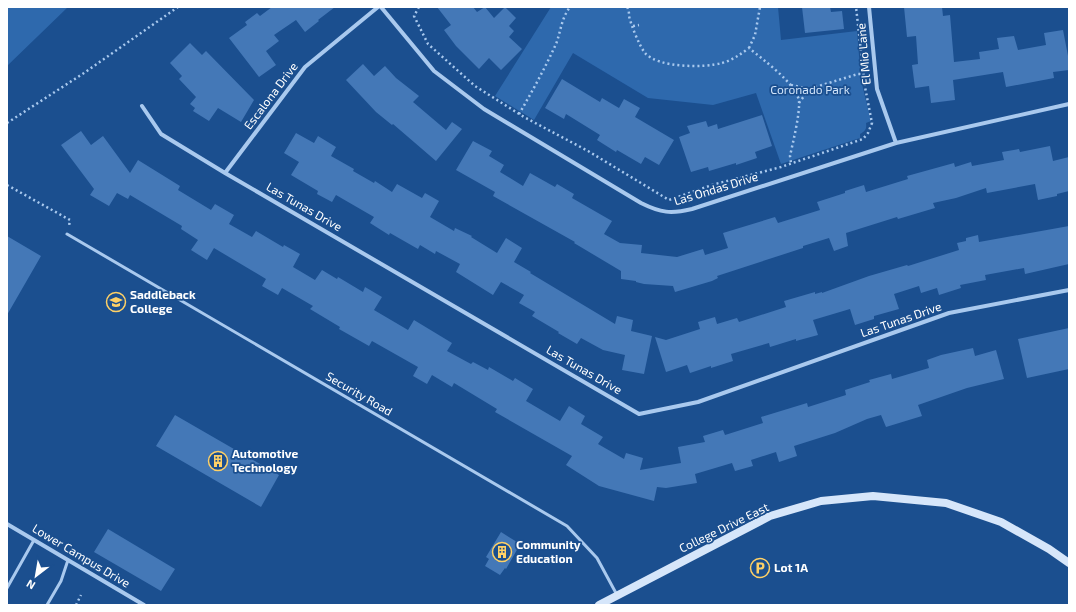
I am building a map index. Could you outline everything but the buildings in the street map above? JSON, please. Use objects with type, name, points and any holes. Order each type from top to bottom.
[{"type":"street","name":"Las Ondas Drive","points":[[380,7],[434,70],[484,109],[642,203],[654,209],[665,212],[677,213],[692,209],[896,143],[1069,104]]},
{"type":"street","name":"Escalona Drive","points":[[225,173],[304,67],[380,7]]},
{"type":"street","name":"El Mio Lane","points":[[869,7],[877,89],[896,143]]},
{"type":"street","name":"Las Tunas Drive","points":[[142,106],[161,134],[225,173],[639,414],[698,402],[949,313],[1069,290]]},
{"type":"street","name":"College Drive East","points":[[599,605],[770,516],[820,502],[873,496],[946,503],[1001,522],[1069,563]]},
{"type":"street","name":"Lower Campus Drive","points":[[7,524],[144,605]]},
{"type":"lane","name":"Security Road","points":[[67,234],[567,526],[597,558],[617,595]]},
{"type":"lane","points":[[7,588],[34,540]]},
{"type":"lane","points":[[47,605],[61,581],[68,560]]},
{"type":"path","points":[[7,123],[84,74],[178,7]]},
{"type":"path","points":[[419,7],[414,16],[428,44],[475,86],[519,114],[588,151],[669,200],[712,185],[843,147],[863,139],[868,133],[872,123],[863,74],[856,7]]},
{"type":"path","points":[[519,114],[558,39],[562,21],[570,7]]},
{"type":"path","points":[[628,7],[638,42],[645,54],[662,62],[674,64],[710,65],[730,60],[748,48],[755,35],[760,7]]},
{"type":"path","points":[[633,26],[639,26]]},
{"type":"path","points":[[748,48],[790,84],[799,100],[790,156],[791,163]]},
{"type":"path","points":[[790,84],[809,89],[858,74],[863,74]]},
{"type":"path","points":[[799,103],[809,89]]},
{"type":"path","points":[[7,185],[70,220],[67,234]]},
{"type":"path","points":[[76,605],[82,595]]},
{"type":"green space","points":[[7,7],[68,7],[7,66]]},
{"type":"green space","name":"Coronado Park","points":[[551,7],[778,7],[781,40],[857,31],[861,80],[871,121],[866,123],[866,128],[860,134],[860,138],[781,164],[756,93],[713,105],[648,98],[573,53],[534,120],[495,96]]},
{"type":"place","name":"Saddleback College","points":[[116,302]]},
{"type":"place","name":"Automotive Technology","points":[[218,461]]},
{"type":"place","name":"Community Education","points":[[502,552]]},
{"type":"place","name":"Lot 1A","points":[[760,568]]}]
